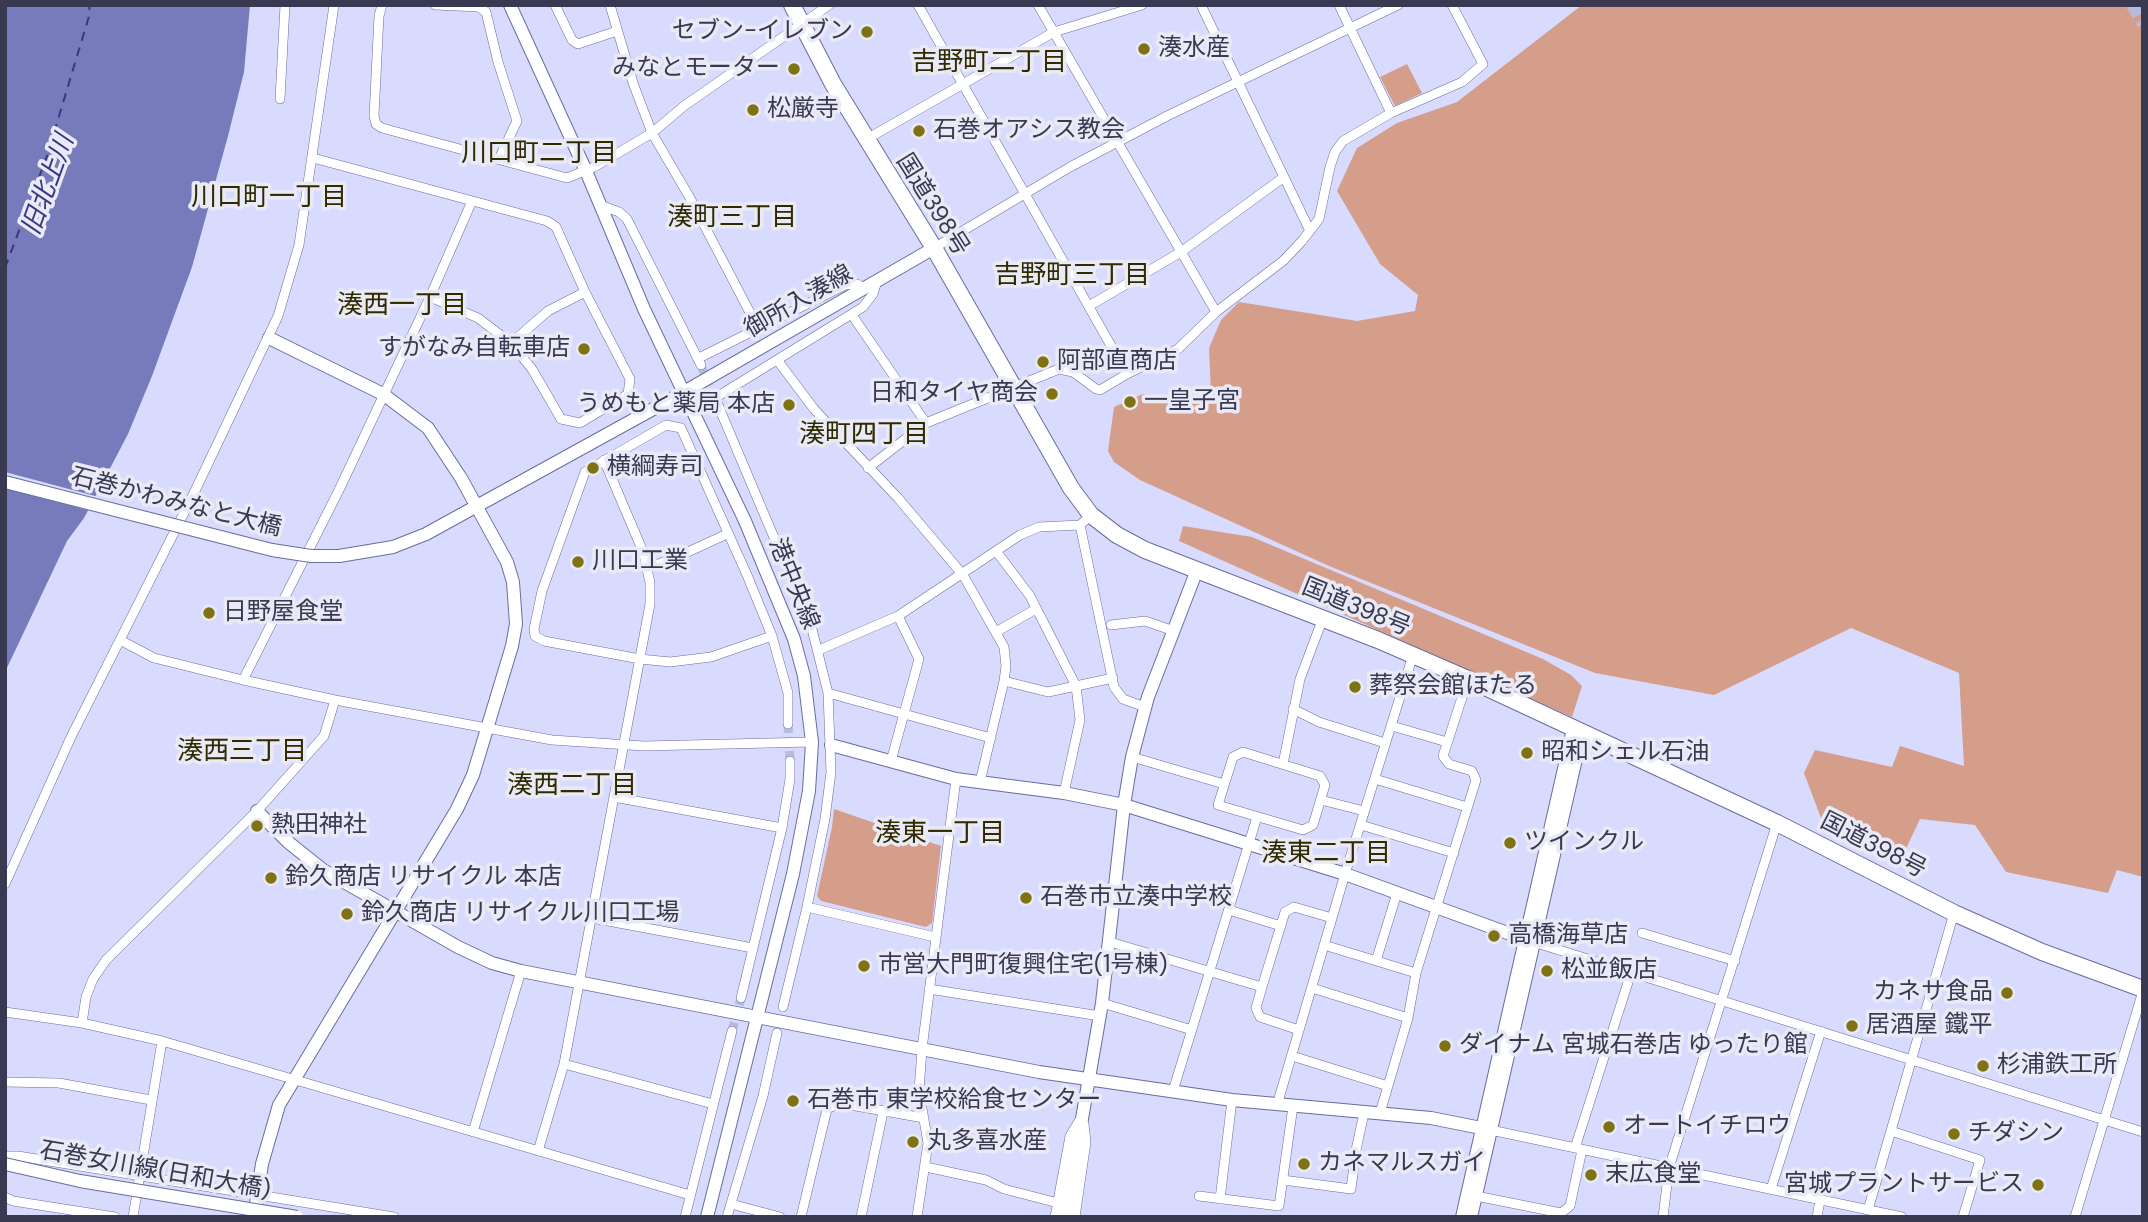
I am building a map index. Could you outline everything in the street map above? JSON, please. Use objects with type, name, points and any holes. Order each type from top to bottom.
[{"type":"highway","name":"国道398号","points":[[792,5],[865,140],[934,248],[1071,488],[1086,520],[1197,570],[1323,618],[1468,679],[1777,823],[1954,913],[2042,953],[2143,990]]},
{"type":"street","points":[[280,99],[285,5]]},
{"type":"street","points":[[5,884],[71,737],[269,338],[287,292],[299,245],[334,5]]},
{"type":"street","points":[[382,5],[379,16],[374,116],[376,124],[382,128],[559,177],[574,177],[652,133],[684,106],[829,5]]},
{"type":"street","points":[[435,5],[479,7],[486,12],[498,62],[517,121],[499,159]]},
{"type":"street","name":"港中央線","points":[[510,5],[586,171],[644,309],[745,521],[794,639],[804,676],[812,742],[809,792],[793,874],[708,1217]]},
{"type":"street","points":[[555,5],[572,40],[578,44],[617,31]]},
{"type":"street","points":[[610,5],[652,133],[691,198],[759,330]]},
{"type":"street","points":[[918,5],[1128,373]]},
{"type":"street","points":[[1038,5],[1216,312]]},
{"type":"street","points":[[865,140],[1054,32],[1142,5]]},
{"type":"street","points":[[1201,5],[1310,231]]},
{"type":"street","points":[[1339,5],[1391,113]]},
{"type":"street","points":[[934,248],[1069,167],[1398,5]]},
{"type":"street","points":[[868,468],[926,423],[1059,369],[1073,372],[1100,390],[1178,349],[1216,312],[1283,261],[1310,231],[1324,206],[1330,167],[1335,152],[1343,141],[1391,113],[1462,82],[1483,64],[1452,5]]},
{"type":"street","points":[[313,158],[547,221],[556,227],[585,292],[630,379],[628,394],[580,423],[561,419],[532,369],[512,343],[478,318],[430,297]]},
{"type":"street","points":[[1089,306],[1181,252],[1284,177]]},
{"type":"street","points":[[243,680],[339,490],[472,201]]},
{"type":"street","points":[[600,205],[619,212],[627,219],[700,362],[845,285],[857,284],[864,288]]},
{"type":"street","name":"御所入湊線","points":[[476,508],[934,248]]},
{"type":"street","points":[[783,1007],[825,819],[831,772],[828,694],[811,625],[713,395],[778,361],[852,315],[868,302],[877,281]]},
{"type":"street","points":[[512,343],[548,311],[585,292]]},
{"type":"street","points":[[852,315],[926,423]]},
{"type":"street","points":[[254,1217],[279,1105],[457,809],[473,775],[488,728],[516,624],[513,582],[506,562],[461,478],[428,428],[383,394],[269,338]]},
{"type":"street","points":[[778,361],[814,409],[898,498],[963,575],[996,632],[1005,654],[1004,681],[980,782]]},
{"type":"street","points":[[772,636],[711,657],[670,662],[544,641],[536,636],[534,629],[542,591],[585,472],[666,425],[681,429],[772,636],[788,693],[788,724]]},
{"type":"street","points":[[538,1151],[564,1065],[650,604],[648,568],[635,527],[604,460]]},
{"type":"street","name":"石巻かわみなと大橋","points":[[5,482],[272,550],[311,556],[339,556],[393,547],[426,534],[476,508]]},
{"type":"street","points":[[819,650],[898,616],[1020,535],[1039,527],[1086,520],[1114,687],[1123,699],[1145,707]]},
{"type":"street","points":[[648,568],[727,534]]},
{"type":"street","points":[[996,551],[1030,596],[1076,686],[1080,720],[1064,793]]},
{"type":"street","points":[[1065,1217],[1101,1009],[1132,757],[1145,707],[1197,570]]},
{"type":"street","points":[[996,632],[1036,609]]},
{"type":"street","points":[[891,761],[919,659],[898,616]]},
{"type":"street","points":[[1283,764],[1300,679],[1323,618]]},
{"type":"street","points":[[1111,625],[1145,621],[1174,631]]},
{"type":"street","points":[[120,640],[154,657],[243,680],[335,700],[580,743],[812,742]]},
{"type":"street","points":[[1278,1105],[1345,874],[1413,655]]},
{"type":"street","points":[[1004,681],[1048,692],[1112,678]]},
{"type":"street","points":[[1380,1113],[1408,1018],[1416,974],[1476,780],[1472,771],[1449,764],[1443,756],[1468,679]]},
{"type":"street","points":[[828,694],[991,738]]},
{"type":"street","points":[[82,1023],[86,997],[93,979],[106,960],[257,811],[324,736],[335,700]]},
{"type":"street","points":[[1293,709],[1320,722],[1385,743]]},
{"type":"street","points":[[1392,726],[1447,742]]},
{"type":"street","points":[[1460,1217],[1472,1207],[1486,1129],[1577,731]]},
{"type":"street","points":[[831,745],[956,779],[1064,793],[1124,805],[1345,874],[1529,941],[2143,1132]]},
{"type":"street","points":[[1243,752],[1320,776],[1325,785],[1313,825],[1303,830],[1218,805],[1224,784],[1233,757],[1243,752]]},
{"type":"street","points":[[1132,757],[1224,784]]},
{"type":"street","points":[[741,998],[782,828],[790,779],[790,761]]},
{"type":"street","points":[[917,1217],[929,1143],[919,1091],[922,1049],[956,779]]},
{"type":"street","points":[[1375,779],[1467,807]]},
{"type":"street","points":[[614,797],[782,828]]},
{"type":"street","points":[[1321,800],[1364,811]]},
{"type":"street","points":[[257,811],[288,842],[323,870],[458,947],[492,963],[521,971],[1039,1072],[1232,1100],[1431,1118],[1902,1217]]},
{"type":"street","points":[[1173,1091],[1256,817]]},
{"type":"street","points":[[1663,1217],[1669,1168],[1777,823]]},
{"type":"street","points":[[1361,825],[1454,853]]},
{"type":"street","points":[[1376,961],[1397,893]]},
{"type":"street","points":[[807,906],[935,937]]},
{"type":"street","points":[[1299,1030],[1260,1017],[1256,1008],[1262,987],[1285,912],[1294,906],[1332,918]]},
{"type":"street","points":[[1229,910],[1281,926]]},
{"type":"street","points":[[1868,1210],[1954,913]]},
{"type":"street","points":[[592,918],[753,948]]},
{"type":"street","points":[[1642,933],[1735,961]]},
{"type":"street","points":[[1110,942],[1262,987]]},
{"type":"street","points":[[1324,945],[1416,974]]},
{"type":"street","points":[[473,1132],[521,971]]},
{"type":"street","points":[[1472,1207],[1561,1213],[1570,1206],[1578,1149],[1632,973]]},
{"type":"street","points":[[1312,988],[1408,1018]]},
{"type":"street","points":[[929,989],[1101,1009],[1192,1030]]},
{"type":"street","points":[[2075,1217],[2143,990]]},
{"type":"street","points":[[5,1012],[82,1023],[162,1041],[690,1195]]},
{"type":"street","points":[[685,1217],[733,1031]]},
{"type":"street","points":[[1771,1189],[1821,1031]]},
{"type":"street","points":[[727,1217],[763,1096],[777,1034]]},
{"type":"street","points":[[133,1217],[162,1041]]},
{"type":"street","points":[[1292,1056],[1388,1086]]},
{"type":"street","points":[[564,1065],[713,1104]]},
{"type":"street","points":[[5,1082],[59,1083],[151,1100]]},
{"type":"street","points":[[1220,1199],[1232,1100]]},
{"type":"street","points":[[801,1217],[827,1109],[838,1103],[924,1118]]},
{"type":"street","points":[[1199,1196],[1279,1206],[1293,1106]]},
{"type":"street","points":[[861,1217],[883,1112]]},
{"type":"street","points":[[1283,1180],[1351,1189],[1364,1113]]},
{"type":"street","points":[[1055,1217],[1070,1136],[1083,1115]]},
{"type":"street","points":[[1074,1217],[1086,1142],[1083,1115]]},
{"type":"street","points":[[1891,1131],[1980,1160],[1963,1217]]},
{"type":"street","points":[[5,1156],[140,1175],[394,1217]]},
{"type":"street","name":"石巻女川線(日和大橋)","points":[[5,1164],[80,1181],[298,1217]]},
{"type":"street","points":[[926,1167],[986,1180],[1004,1189],[1058,1203]]},
{"type":"street","points":[[5,1197],[13,1201],[115,1217]]},
{"type":"street","points":[[1817,1217],[1820,1200]]},
{"type":"street","points":[[731,1204],[780,1217]]},
{"type":"shaded area","points":[[1582,5],[2143,5],[2143,877],[2117,870],[2108,893],[2006,872],[1975,825],[1920,819],[1903,855],[1821,818],[1804,773],[1815,750],[1892,767],[1900,746],[1964,766],[1959,673],[1851,628],[1714,695],[1595,673],[1329,566],[1140,480],[1114,462],[1108,451],[1114,407],[1143,394],[1184,406],[1211,394],[1209,348],[1221,320],[1239,302],[1357,321],[1415,311],[1418,295],[1380,264],[1337,191],[1357,148],[1397,123],[1457,102]]},
{"type":"shaded area","points":[[1407,64],[1422,93],[1395,106],[1380,77]]},
{"type":"shaded area","points":[[1183,526],[1252,537],[1543,659],[1571,675],[1582,686],[1572,717],[1179,541]]},
{"type":"shaded area","points":[[834,809],[941,846],[932,923],[926,927],[821,901],[817,896]]},
{"type":"water","name":"旧北上川","points":[[5,5],[250,5],[244,72],[228,136],[192,267],[152,376],[128,434],[84,518],[67,541],[5,672]]},
{"type":"pier","points":[[5,472],[99,497],[91,511],[5,488]]},
{"type":"ferry route","points":[[5,268],[47,156],[90,13],[89,5]]},
{"type":"tunnel","points":[[2132,5],[2143,24]]},
{"type":"tunnel","points":[[701,365],[711,392]]},
{"type":"tunnel","points":[[788,724],[790,761]]},
{"type":"tunnel","points":[[732,1031],[741,998]]},
{"type":"place","name":"セブン-イレブン","points":[[867,32]]},
{"type":"place","name":"湊水産","points":[[1144,49]]},
{"type":"place","name":"みなとモーター","points":[[794,69]]},
{"type":"place","name":"松厳寺","points":[[753,110]]},
{"type":"place","name":"石巻オアシス教会","points":[[919,131]]},
{"type":"place","name":"すがなみ自転車店","points":[[584,349]]},
{"type":"place","name":"阿部直商店","points":[[1043,362]]},
{"type":"place","name":"日和タイヤ商会","points":[[1052,394]]},
{"type":"place","name":"一皇子宮","points":[[1130,402]]},
{"type":"place","name":"うめもと薬局 本店","points":[[789,405]]},
{"type":"place","name":"横綱寿司","points":[[593,468]]},
{"type":"place","name":"川口工業","points":[[578,562]]},
{"type":"place","name":"日野屋食堂","points":[[209,613]]},
{"type":"place","name":"葬祭会館ほたる","points":[[1355,687]]},
{"type":"place","name":"昭和シェル石油","points":[[1527,753]]},
{"type":"place","name":"熱田神社","points":[[257,826]]},
{"type":"place","name":"ツインクル","points":[[1510,843]]},
{"type":"place","name":"鈴久商店 リサイクル 本店","points":[[271,878]]},
{"type":"place","name":"石巻市立湊中学校","points":[[1026,898]]},
{"type":"place","name":"鈴久商店 リサイクル川口工場","points":[[347,914]]},
{"type":"place","name":"高橋海草店","points":[[1494,936]]},
{"type":"place","name":"市営大門町復興住宅(1号棟)","points":[[864,966]]},
{"type":"place","name":"松並飯店","points":[[1547,971]]},
{"type":"place","name":"カネサ食品","points":[[2007,993]]},
{"type":"place","name":"居酒屋 鐵平","points":[[1852,1026]]},
{"type":"place","name":"ダイナム 宮城石巻店 ゆったり館","points":[[1445,1046]]},
{"type":"place","name":"杉浦鉄工所","points":[[1983,1066]]},
{"type":"place","name":"石巻市 東学校給食センター","points":[[793,1101]]},
{"type":"place","name":"オートイチロウ","points":[[1609,1127]]},
{"type":"place","name":"チダシン","points":[[1954,1134]]},
{"type":"place","name":"丸多喜水産","points":[[913,1142]]},
{"type":"place","name":"カネマルスガイ","points":[[1304,1164]]},
{"type":"place","name":"末広食堂","points":[[1591,1175]]},
{"type":"place","name":"宮城プラントサービス","points":[[2038,1185]]},
{"type":"district","name":"吉野町二丁目","points":[[989,63]]},
{"type":"district","name":"川口町二丁目","points":[[539,154]]},
{"type":"district","name":"川口町一丁目","points":[[269,198]]},
{"type":"district","name":"湊町三丁目","points":[[732,218]]},
{"type":"district","name":"吉野町三丁目","points":[[1072,276]]},
{"type":"district","name":"湊西一丁目","points":[[402,306]]},
{"type":"district","name":"湊町四丁目","points":[[864,435]]},
{"type":"district","name":"湊西三丁目","points":[[242,752]]},
{"type":"district","name":"湊西二丁目","points":[[572,786]]},
{"type":"district","name":"湊東一丁目","points":[[940,834]]},
{"type":"district","name":"湊東二丁目","points":[[1326,854]]}]
